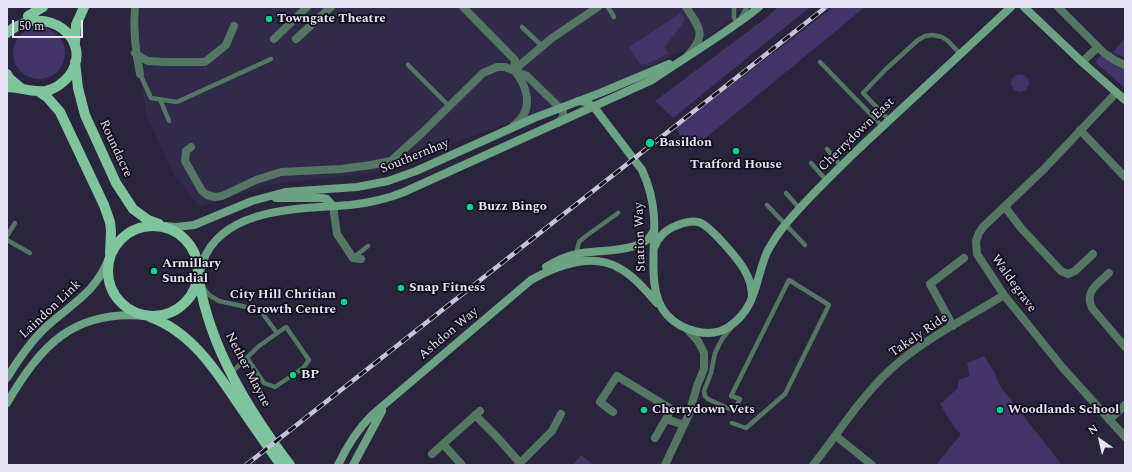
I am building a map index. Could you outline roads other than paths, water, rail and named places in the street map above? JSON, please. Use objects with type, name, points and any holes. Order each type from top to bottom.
[{"type":"main road","points":[[8,32],[21,20],[43,7]]},
{"type":"main road","name":"Roundacre","points":[[84,7],[76,25],[74,39],[78,88],[85,115],[116,183],[133,209],[148,220],[164,226]]},
{"type":"main road","points":[[21,20],[39,16],[56,20],[65,27],[73,39],[75,47]]},
{"type":"main road","points":[[7,87],[38,91],[54,88],[65,80],[72,72],[75,62]]},
{"type":"main road","points":[[7,74],[9,78],[21,88]]},
{"type":"main road","points":[[38,91],[47,97],[60,112],[104,205],[110,222],[111,231],[109,258],[108,272],[117,297],[131,309],[146,316],[164,315],[182,306],[193,293],[199,279],[198,264],[189,245],[178,234],[164,226],[146,227],[131,232],[116,246],[109,258]]},
{"type":"main road","name":"Nether Mayne","points":[[199,279],[208,318],[231,373],[259,420],[290,465]]},
{"type":"main road","name":"Nether Mayne","points":[[146,316],[167,324],[176,330],[201,353],[226,385],[281,465]]},
{"type":"street","points":[[135,7],[133,26],[140,74]]},
{"type":"street","points":[[274,39],[307,7]]},
{"type":"street","points":[[296,39],[331,7]]},
{"type":"street","points":[[463,7],[515,60],[514,70]]},
{"type":"street","points":[[514,70],[542,46],[598,7]]},
{"type":"street","points":[[686,7],[699,29],[700,36],[700,41],[688,55]]},
{"type":"street","name":"Southernhay","points":[[199,279],[203,260],[208,251],[220,236],[237,225],[277,212],[365,203],[392,197],[404,192],[652,80],[688,55],[719,37],[759,7]]},
{"type":"street","name":"Cherrydown East","points":[[663,310],[674,322],[687,329],[707,333],[728,328],[742,317],[751,301],[768,251],[785,226],[841,166],[1011,7]]},
{"type":"street","points":[[1024,7],[1125,100]]},
{"type":"street","points":[[1058,7],[1109,57],[1125,65]]},
{"type":"street","points":[[136,53],[148,61],[205,62],[226,45],[234,26]]},
{"type":"street","points":[[1082,62],[1098,47]]},
{"type":"street","name":"Southernhay","points":[[164,226],[176,227],[194,225],[252,201],[285,192],[343,189],[382,183],[416,171],[508,130],[600,93],[688,55]]},
{"type":"street","points":[[191,147],[186,151],[185,161],[202,192],[215,197],[222,196],[248,183],[281,172],[341,169],[391,161],[414,141],[483,73],[489,69],[497,67],[505,67],[514,70],[533,80],[561,108],[564,114],[563,118],[556,124]]},
{"type":"street","points":[[508,130],[524,117],[527,105],[526,91],[520,76],[514,70]]},
{"type":"street","name":"Waldegrave","points":[[1116,92],[1043,170],[983,227],[976,241],[976,248],[980,258],[1004,295],[1062,367],[1125,437]]},
{"type":"street","points":[[578,101],[586,102],[594,107],[595,100],[600,93]]},
{"type":"street","name":"Station Way","points":[[594,107],[642,170],[646,179],[653,201],[655,227],[655,288],[663,310]]},
{"type":"street","points":[[1080,130],[1125,177]]},
{"type":"street","name":"Southernhay","points":[[252,201],[284,198],[322,198],[327,199],[333,206]]},
{"type":"street","points":[[333,206],[337,234],[355,261]]},
{"type":"street","points":[[1005,207],[1021,228],[1061,271],[1068,274],[1075,271],[1093,254]]},
{"type":"street","points":[[654,249],[662,235],[677,225],[692,221],[699,222],[704,225],[728,249],[745,271],[750,286],[751,301]]},
{"type":"street","points":[[531,280],[556,261],[576,254],[625,248],[640,244],[649,239],[655,227]]},
{"type":"street","name":"Laindon Link","points":[[7,378],[24,351],[34,339],[45,328],[78,302],[94,286],[105,269],[109,258]]},
{"type":"street","points":[[953,326],[930,284],[964,258]]},
{"type":"street","name":"Ashdon Way","points":[[338,465],[345,450],[361,427],[372,415],[531,280],[546,272],[569,264],[593,261],[604,262],[619,268],[632,277],[663,310]]},
{"type":"street","points":[[1110,274],[1092,289],[1089,296],[1089,302],[1092,308],[1125,346]]},
{"type":"street","name":"Takely Ride","points":[[813,465],[862,399],[907,355],[1004,295]]},
{"type":"street","name":"Laindon Link","points":[[7,403],[26,373],[39,357],[50,346],[72,329],[85,322],[107,316],[126,314],[146,316]]},
{"type":"street","points":[[666,465],[684,425],[704,369],[704,353],[687,329]]},
{"type":"street","points":[[613,412],[600,402],[617,376],[671,409],[655,438]]},
{"type":"street","name":"Ashdon Way","points":[[353,465],[377,418],[392,398]]},
{"type":"street","points":[[1109,420],[1125,405]]},
{"type":"street","points":[[432,454],[477,413],[519,464],[552,431],[561,414]]},
{"type":"street","points":[[666,419],[684,425]]},
{"type":"street","points":[[836,436],[872,465]]},
{"type":"street","points":[[443,444],[462,465]]},
{"type":"lane","points":[[608,7],[614,16]]},
{"type":"lane","points":[[734,7],[734,18],[737,24]]},
{"type":"lane","points":[[737,24],[747,7]]},
{"type":"lane","points":[[522,27],[542,46]]},
{"type":"lane","points":[[889,120],[864,93],[885,70],[918,40],[925,36],[933,35],[942,37],[948,41],[960,54]]},
{"type":"lane","points":[[140,74],[151,98],[178,102],[271,59]]},
{"type":"lane","points":[[820,62],[883,127]]},
{"type":"lane","points":[[408,65],[449,106]]},
{"type":"lane","points":[[160,99],[170,121]]},
{"type":"lane","points":[[827,150],[841,166]]},
{"type":"lane","points":[[811,162],[827,181]]},
{"type":"lane","points":[[786,193],[800,209]]},
{"type":"lane","points":[[767,205],[785,226],[805,245]]},
{"type":"lane","points":[[576,254],[579,242],[618,213]]},
{"type":"lane","points":[[7,236],[15,223]]},
{"type":"lane","points":[[7,240],[30,253]]},
{"type":"lane","points":[[355,261],[368,246]]},
{"type":"lane","points":[[199,279],[204,289],[214,299],[224,303],[260,310],[277,333]]},
{"type":"lane","points":[[732,424],[746,428],[785,394],[829,305],[789,280],[732,396],[740,399],[734,411],[708,399],[704,392],[717,347],[736,322]]},
{"type":"lane","points":[[231,373],[259,346],[286,327],[309,360],[303,368],[275,387],[264,383],[247,358]]},
{"type":"railway","points":[[246,465],[826,7]]},
{"type":"place","name":"Towngate Theatre","points":[[269,19]]},
{"type":"place","name":"Basildon","points":[[650,143]]},
{"type":"place","name":"Trafford House","points":[[736,151]]},
{"type":"place","name":"Buzz Bingo","points":[[470,207]]},
{"type":"place","name":"Armillary Sundial","points":[[154,271]]},
{"type":"place","name":"Snap Fitness","points":[[401,288]]},
{"type":"place","name":"City Hill Chritian Growth Centre","points":[[344,302]]},
{"type":"place","name":"BP","points":[[293,375]]},
{"type":"place","name":"Cherrydown Vets","points":[[644,410]]},
{"type":"place","name":"Woodlands School","points":[[1000,410]]}]
